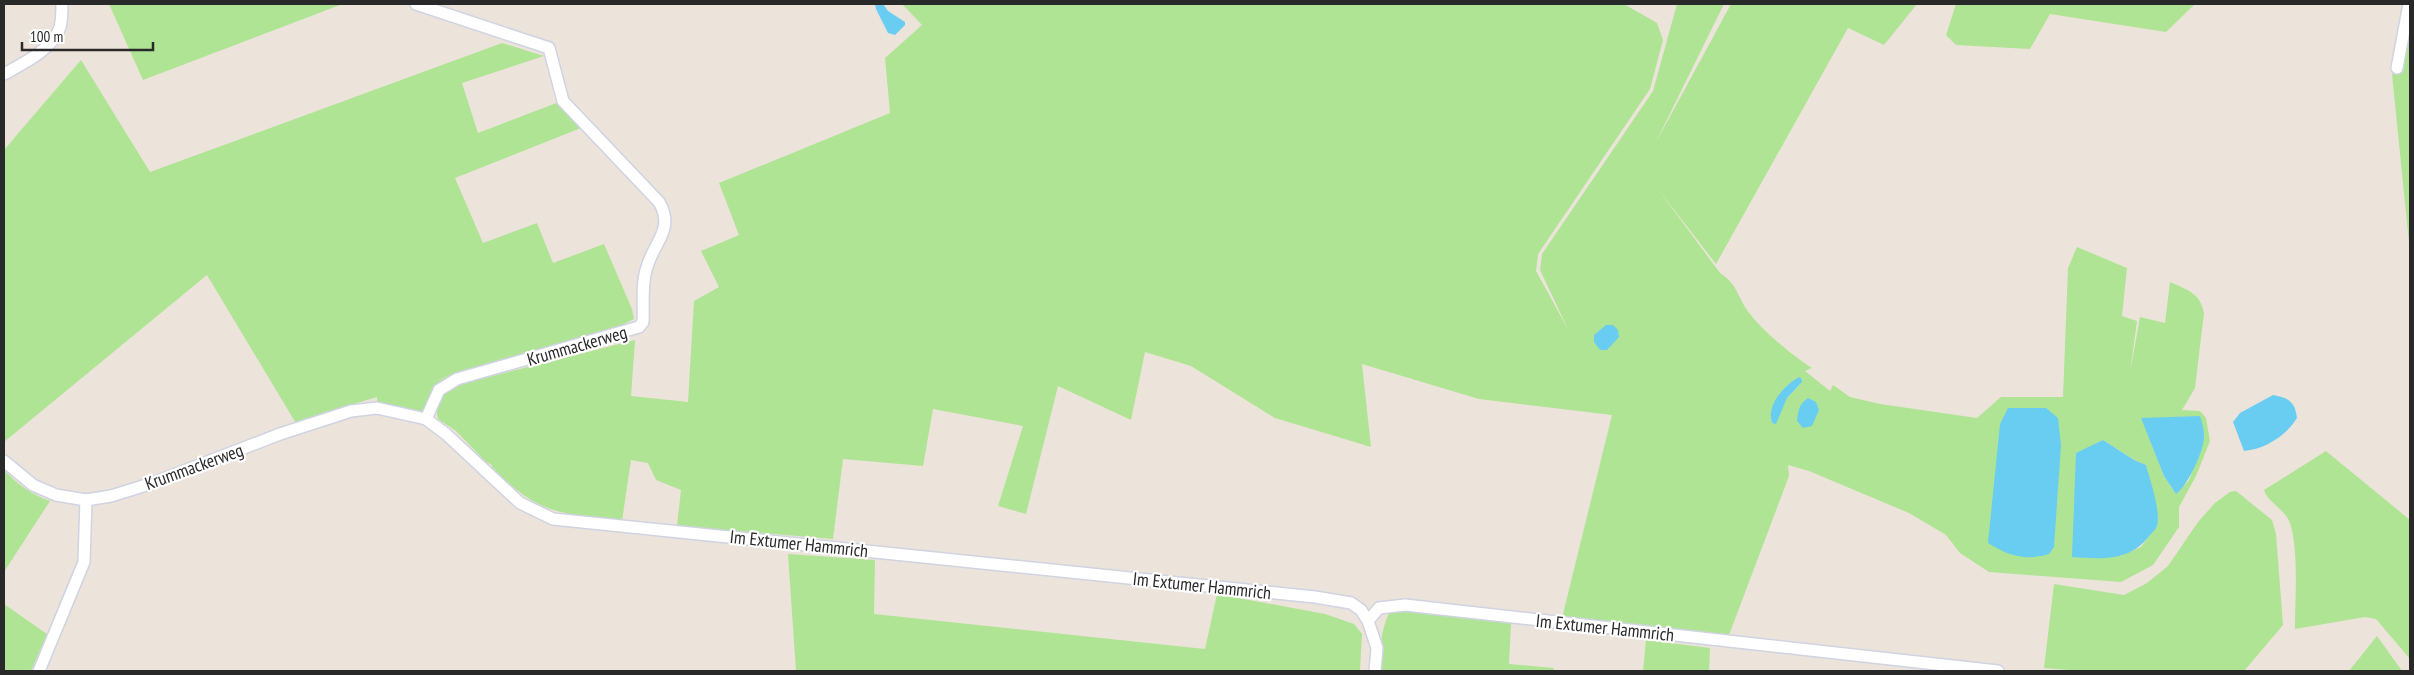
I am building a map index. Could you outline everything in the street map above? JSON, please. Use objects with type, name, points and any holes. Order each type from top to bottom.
[{"type":"street","points":[[4,74],[28,60],[51,42],[60,29],[62,4]]},
{"type":"street","name":"Krummackerweg","points":[[86,500],[111,496],[153,483],[280,434],[352,411],[377,408],[426,419],[439,390],[457,379],[639,327],[643,322],[644,280],[647,266],[665,227],[666,213],[659,202],[563,101],[549,48],[416,4]]},
{"type":"street","points":[[2397,68],[2409,4]]},
{"type":"street","name":"Im Extumer Hammrich","points":[[426,419],[446,434],[520,503],[553,519],[1315,597],[1350,603],[1361,610],[1368,621],[1379,608],[1405,605],[1998,671]]},
{"type":"street","points":[[4,461],[33,485],[56,494],[86,500],[84,562],[39,671]]},
{"type":"street","points":[[1368,621],[1377,648],[1375,671]]},
{"type":"green space","points":[[109,4],[339,4],[340,5],[143,80]]},
{"type":"green space","points":[[902,4],[1624,4],[1657,23],[1663,40],[1650,89],[1538,254],[1536,271],[1568,329],[1540,270],[1542,254],[1653,91],[1677,4],[1724,4],[1655,144],[1731,4],[1917,4],[1884,45],[1848,28],[1716,264],[1658,189],[1720,273],[1730,281],[1753,318],[1777,342],[1812,368],[1805,371],[1830,391],[1833,385],[1850,397],[1880,404],[1977,418],[2001,397],[2063,397],[2068,268],[2077,247],[2127,268],[2122,316],[2137,321],[2130,373],[2140,317],[2165,323],[2170,282],[2192,293],[2200,301],[2204,313],[2195,388],[2182,410],[2200,411],[2206,418],[2210,441],[2196,476],[2179,507],[2179,527],[2153,565],[2121,582],[1989,572],[1960,553],[1946,535],[1909,513],[1809,471],[1788,465],[1789,476],[1729,635],[1562,618],[1612,415],[1479,399],[1362,364],[1371,447],[1275,418],[1191,366],[1145,352],[1131,420],[1058,386],[1026,514],[998,506],[1023,426],[933,409],[923,466],[843,459],[833,539],[677,526],[681,490],[656,480],[648,463],[631,460],[622,521],[582,516],[551,509],[523,495],[508,483],[492,465],[486,462],[456,431],[438,419],[437,404],[444,393],[453,386],[635,340],[631,396],[688,402],[694,301],[719,287],[701,251],[739,235],[719,183],[890,113],[885,58],[922,25]],"holes":[[[1802,382],[1787,398],[1772,423],[1772,410],[1780,400]],[[2142,418],[2201,448],[2189,480],[2176,494],[2164,476]],[[2103,440],[2134,460],[2146,465],[2157,526],[2141,547],[2120,556]]]},
{"type":"green space","points":[[1956,4],[2195,4],[2166,32],[2050,14],[2030,49],[1956,45],[1946,35]]},
{"type":"green space","points":[[2410,25],[2410,253],[2392,74],[2403,71]]},
{"type":"green space","points":[[502,43],[544,56],[462,83],[478,133],[559,102],[581,128],[455,178],[483,243],[537,223],[553,263],[604,244],[632,309],[634,319],[620,326],[423,384],[452,376],[429,401],[423,412],[381,405],[377,401],[377,397],[297,425],[207,275],[4,442],[4,150],[81,60],[150,172]]},
{"type":"green space","points":[[2326,451],[2410,520],[2410,659],[2376,619],[2365,617],[2295,629],[2296,575],[2293,534],[2288,518],[2269,499],[2264,490]]},
{"type":"green space","points":[[4,470],[25,488],[37,496],[50,501],[4,572]]},
{"type":"green space","points":[[2236,491],[2272,520],[2276,534],[2283,625],[2244,671],[2081,671],[2044,668],[2054,584],[2124,595],[2147,583],[2168,566],[2198,522],[2215,503],[2230,492]]},
{"type":"green space","points":[[788,554],[875,560],[874,614],[1205,649],[1217,594],[1325,614],[1354,624],[1362,634],[1360,671],[796,671]]},
{"type":"green space","points":[[4,604],[47,634],[31,671],[4,671]]},
{"type":"green space","points":[[1404,610],[1511,623],[1509,664],[1554,668],[1553,671],[1380,671],[1381,642],[1386,620],[1389,613]]},
{"type":"green space","points":[[2377,636],[2402,671],[2349,671]]},
{"type":"green space","points":[[1646,640],[1710,648],[1709,671],[1643,671]]},
{"type":"water","points":[[875,4],[883,4],[888,11],[905,22],[905,25],[895,35],[888,33]]},
{"type":"water","points":[[1606,325],[1613,325],[1618,330],[1619,337],[1607,350],[1600,350],[1594,342],[1594,335]]},
{"type":"water","points":[[1799,377],[1802,382],[1787,398],[1776,424],[1772,423],[1771,416],[1774,402],[1788,385]]},
{"type":"water","points":[[2273,395],[2287,399],[2293,404],[2297,418],[2274,441],[2260,448],[2244,451],[2233,422],[2240,413]]},
{"type":"water","points":[[1808,398],[1816,402],[1819,410],[1812,426],[1803,428],[1797,421],[1798,414],[1801,405]]},
{"type":"water","points":[[2008,408],[2046,408],[2058,418],[2061,445],[2054,547],[2049,554],[2032,557],[2017,556],[1988,543],[2000,424]]},
{"type":"water","points":[[2200,416],[2204,433],[2202,450],[2190,476],[2176,494],[2164,476],[2141,418]]},
{"type":"water","points":[[2103,440],[2134,460],[2146,465],[2158,512],[2157,526],[2142,544],[2124,554],[2105,558],[2072,557],[2076,453]]}]
